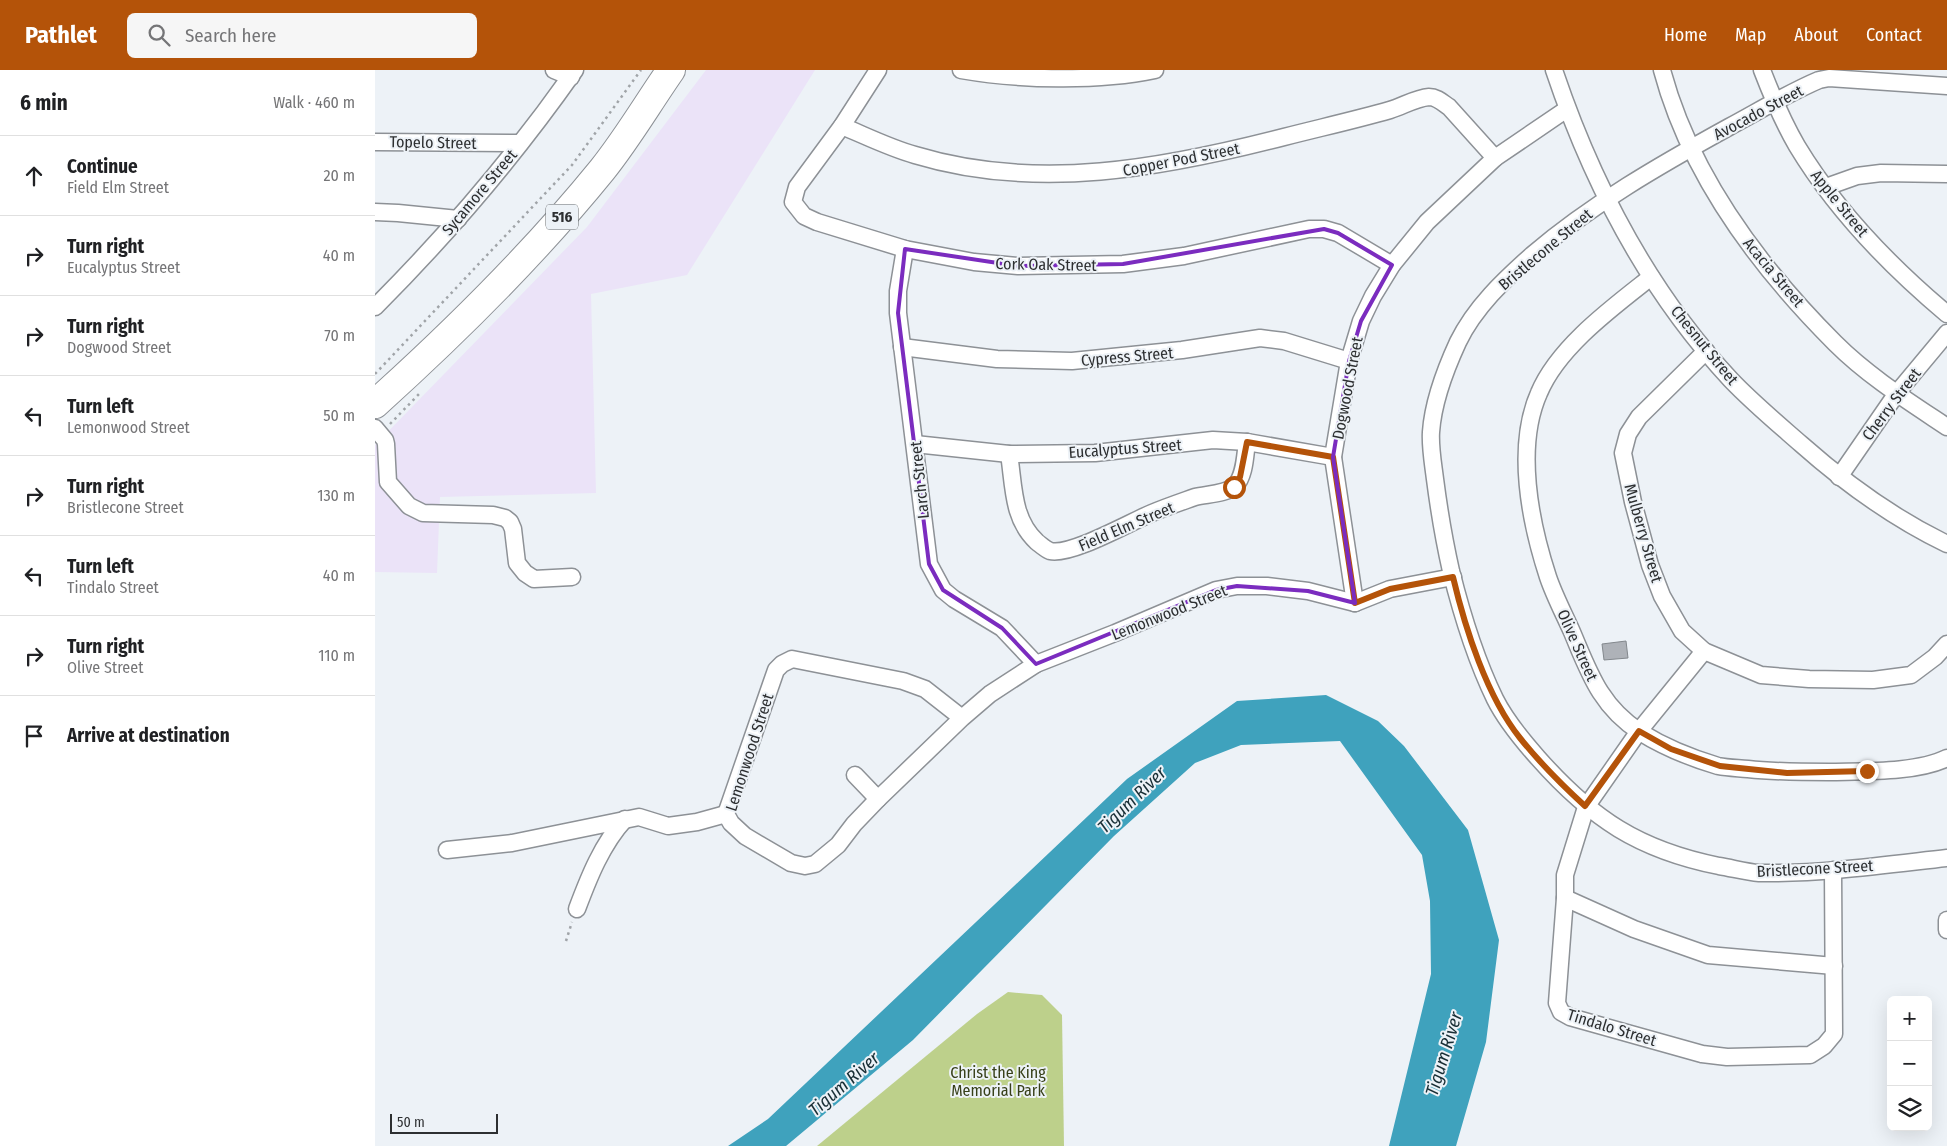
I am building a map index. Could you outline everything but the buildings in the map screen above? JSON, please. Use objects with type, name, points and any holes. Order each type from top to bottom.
[{"type":"highway","name":"516","points":[[375,404],[436,349],[535,248],[603,168],[671,70]]},
{"type":"highway","name":"516","points":[[375,424],[436,349]]},
{"type":"street","points":[[554,70],[573,73]]},
{"type":"street","points":[[842,126],[878,70]]},
{"type":"street","points":[[961,70],[1011,76],[1077,78],[1137,74],[1155,70]]},
{"type":"street","name":"Chesnut Street","points":[[1554,70],[1567,109],[1606,199],[1651,277],[1706,351],[1754,403],[1839,477],[1915,528],[1947,544]]},
{"type":"street","name":"Acacia Street","points":[[1662,70],[1691,148],[1720,201],[1751,247],[1836,343],[1897,393],[1947,427]]},
{"type":"street","name":"Apple Street","points":[[1762,70],[1774,103],[1797,146],[1826,187],[1882,254],[1915,287],[1947,314]]},
{"type":"street","name":"Sycamore Street","points":[[375,306],[383,291],[458,219],[520,143],[573,73]]},
{"type":"street","name":"Avocado Street","points":[[1691,148],[1810,84],[1829,78],[1947,86]]},
{"type":"street","name":"Copper Pod Street","points":[[842,126],[914,155],[953,164],[1008,172],[1074,174],[1117,171],[1179,161],[1381,112],[1432,97],[1449,107],[1495,158]]},
{"type":"street","name":"Dogwood Street","points":[[1355,603],[1333,457],[1349,361],[1361,321],[1391,265],[1427,222],[1495,158],[1567,109]]},
{"type":"street","name":"Cork Oak Street","points":[[842,126],[797,187],[793,202],[804,216],[817,222],[905,249],[974,262],[1018,266],[1123,264],[1184,256],[1309,229],[1324,229],[1338,233],[1391,265]]},
{"type":"street","name":"Topelo Street","points":[[375,142],[520,143]]},
{"type":"street","name":"Bristlecone Street","points":[[1691,148],[1606,199],[1574,221],[1508,276],[1482,305],[1459,341],[1435,404],[1431,433],[1441,527],[1453,577],[1475,647],[1495,699],[1519,737],[1558,781],[1585,806],[1615,828],[1639,840],[1695,861],[1756,873],[1833,870],[1947,858]]},
{"type":"street","points":[[1826,187],[1857,176],[1881,173],[1947,174]]},
{"type":"street","points":[[375,212],[458,219]]},
{"type":"street","name":"Larch Street","points":[[905,249],[898,291],[898,313],[929,564],[943,590],[954,599],[1002,628],[1036,664]]},
{"type":"street","name":"Olive Street","points":[[1651,277],[1598,320],[1559,360],[1539,391],[1531,416],[1527,452],[1529,492],[1533,520],[1549,579],[1593,682],[1605,700],[1639,731],[1671,749],[1720,766],[1787,773],[1867,771],[1920,767],[1947,758]]},
{"type":"street","name":"Cherry Street","points":[[1839,477],[1897,393],[1947,333]]},
{"type":"street","name":"Cypress Street","points":[[902,347],[997,359],[1072,361],[1182,350],[1260,338],[1284,341],[1349,361]]},
{"type":"street","name":"Mulberry Street","points":[[1706,351],[1639,417],[1627,434],[1623,453],[1633,502],[1650,565],[1662,596],[1682,631],[1704,651],[1761,675],[1809,679],[1873,680],[1911,675],[1935,657],[1947,644]]},
{"type":"street","points":[[375,428],[386,444],[388,482],[395,493],[409,506],[423,512],[505,518],[510,522],[513,529],[517,563],[525,573],[534,579],[572,577]]},
{"type":"street","name":"Eucalyptus Street","points":[[915,444],[1009,454],[1095,453],[1213,440],[1247,442],[1333,457]]},
{"type":"street","name":"Field Elm Street","points":[[1009,454],[1015,498],[1023,525],[1044,548],[1050,551],[1060,551],[1086,544],[1163,508],[1196,497],[1230,489],[1237,484],[1240,477],[1247,442]]},
{"type":"street","points":[[1355,603],[1390,589],[1453,577]]},
{"type":"street","name":"Lemonwood Street","points":[[962,718],[925,689],[910,684],[792,659],[782,664],[776,670],[726,814],[731,823],[745,836],[791,863],[805,866],[815,864],[825,857],[878,799],[962,718],[990,694],[1036,664],[1216,590],[1237,586],[1267,586],[1308,591],[1355,603]]},
{"type":"street","name":"Tindalo Street","points":[[1704,651],[1639,731],[1585,806],[1565,876],[1557,1003],[1561,1012],[1569,1017],[1703,1054],[1727,1057],[1810,1055],[1824,1046],[1834,1034],[1833,870]]},
{"type":"street","points":[[855,775],[878,799]]},
{"type":"street","points":[[447,850],[512,842],[639,817],[668,826],[726,814]]},
{"type":"street","points":[[577,908],[598,860],[609,841],[625,820]]},
{"type":"street","points":[[1565,898],[1634,929],[1709,955],[1834,966]]},
{"type":"street","points":[[1947,920],[1947,930]]},
{"type":"path","points":[[375,374],[571,165],[641,70]]},
{"type":"path","points":[[566,941],[577,908]]},
{"type":"highlighted area","points":[[1324,229],[1338,233],[1392,265],[1361,321],[1349,361],[1333,457],[1355,603],[1308,591],[1237,586],[1216,590],[1036,664],[1002,628],[943,590],[929,564],[898,313],[905,249],[1018,266],[1123,264]]},
{"type":"shaded area","points":[[706,70],[815,70],[687,275],[591,294],[596,493],[440,497],[437,573],[375,572],[375,445],[587,227]]},
{"type":"green space","name":"Christ the King Memorial Park","points":[[1008,992],[1042,995],[1062,1015],[1064,1146],[817,1146],[977,1014]]},
{"type":"water","name":"Tigum River","points":[[1326,695],[1378,721],[1404,746],[1468,830],[1499,940],[1486,1042],[1456,1146],[1389,1146],[1431,974],[1430,901],[1422,855],[1340,741],[1241,745],[1195,763],[1114,836],[913,1040],[786,1146],[728,1146],[768,1119],[1127,779],[1237,701]]},
{"type":"route","points":[[1234,487],[1240,477],[1247,442],[1333,457],[1347,539],[1355,603],[1390,589],[1453,577],[1475,647],[1495,699],[1519,737],[1558,781],[1585,806],[1639,731],[1671,749],[1720,766],[1787,773],[1867,771]]}]
